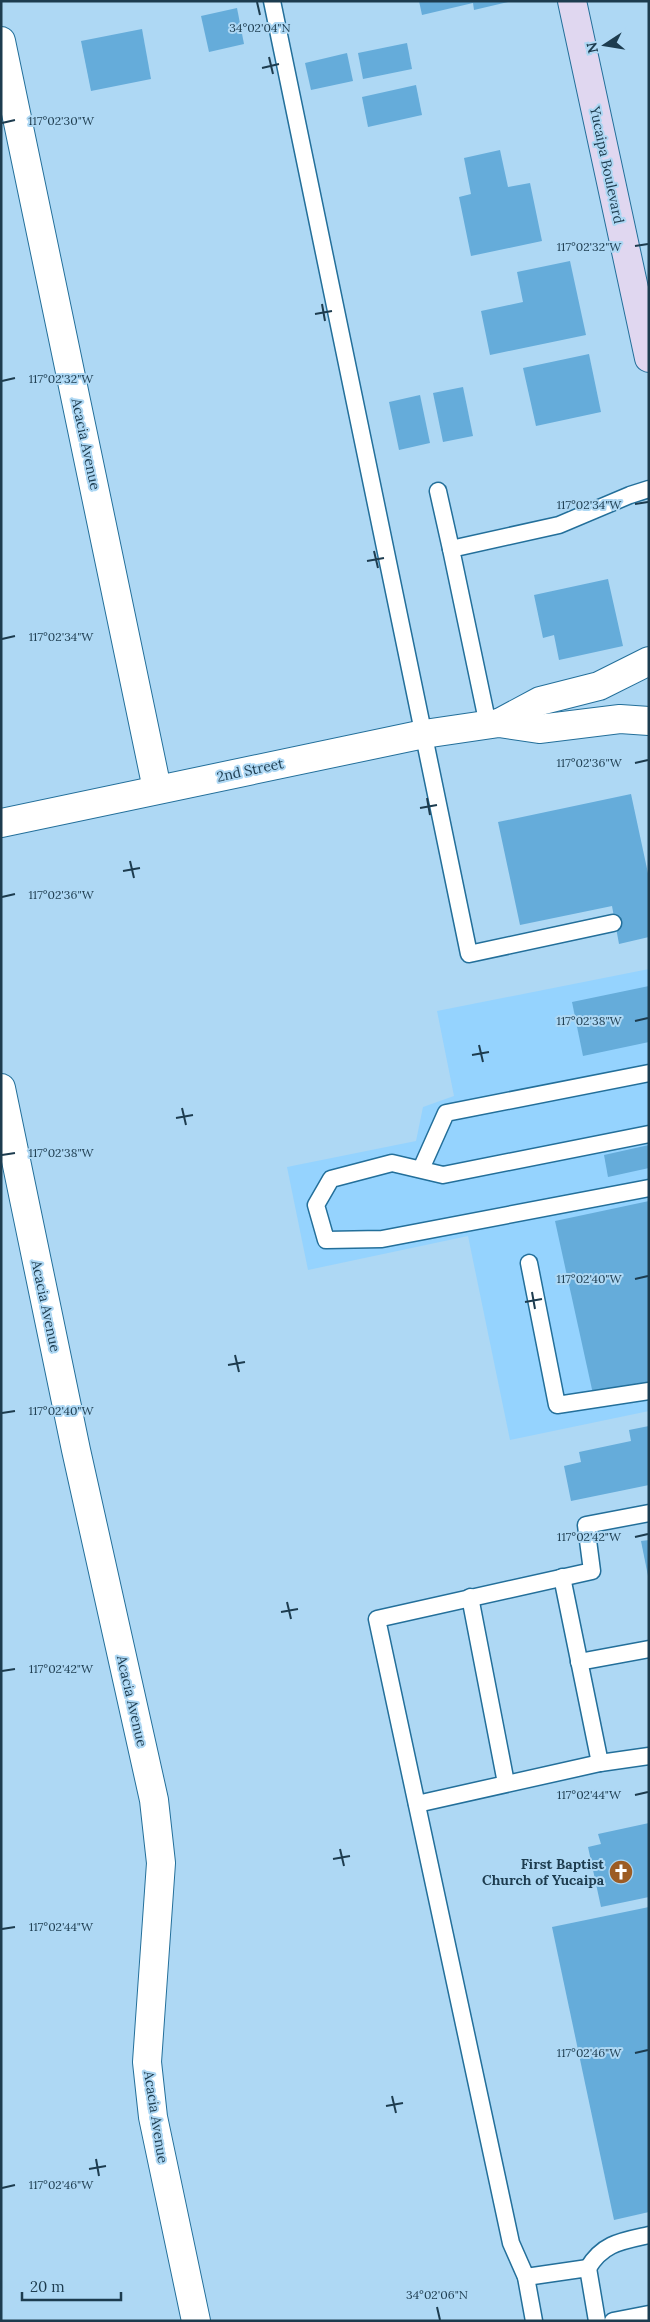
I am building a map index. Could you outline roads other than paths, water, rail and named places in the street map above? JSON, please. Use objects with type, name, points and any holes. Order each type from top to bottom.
[{"type":"main road","name":"Yucaipa Boulevard","points":[[572,1],[649,358]]},
{"type":"street","name":"Acacia Avenue","points":[[1,41],[158,789]]},
{"type":"street","name":"2nd Street","points":[[493,724],[540,701],[599,686],[649,661]]},
{"type":"street","name":"2nd Street","points":[[1,823],[424,734],[493,724],[539,729],[620,719],[649,720]]},
{"type":"street","name":"Acacia Avenue","points":[[1,1088],[74,1440],[154,1800],[161,1864],[148,2062],[153,2116],[196,2321]]},
{"type":"lane","points":[[272,1],[470,954],[613,923]]},
{"type":"lane","points":[[451,549],[559,525],[649,489]]},
{"type":"lane","points":[[438,491],[493,724]]},
{"type":"lane","points":[[421,1169],[446,1113],[649,1073]]},
{"type":"lane","points":[[649,1134],[443,1175],[392,1162],[331,1179],[316,1205],[326,1240],[382,1239],[649,1188]]},
{"type":"lane","points":[[529,1263],[557,1405],[649,1390]]},
{"type":"lane","points":[[534,2321],[526,2277],[511,2243],[377,1619],[470,1596],[592,1571],[586,1525],[649,1513]]},
{"type":"lane","points":[[562,1577],[600,1763]]},
{"type":"lane","points":[[470,1596],[506,1783]]},
{"type":"lane","points":[[579,1662],[649,1649]]},
{"type":"lane","points":[[417,1804],[600,1763],[649,1756]]},
{"type":"lane","points":[[597,2321],[588,2268],[596,2255],[617,2242],[649,2235]]},
{"type":"lane","points":[[526,2277],[588,2268]]},
{"type":"lane","points":[[613,2321],[649,2314]]},
{"type":"place","name":"First Baptist Church of Yucaipa","points":[[621,1872]]}]
